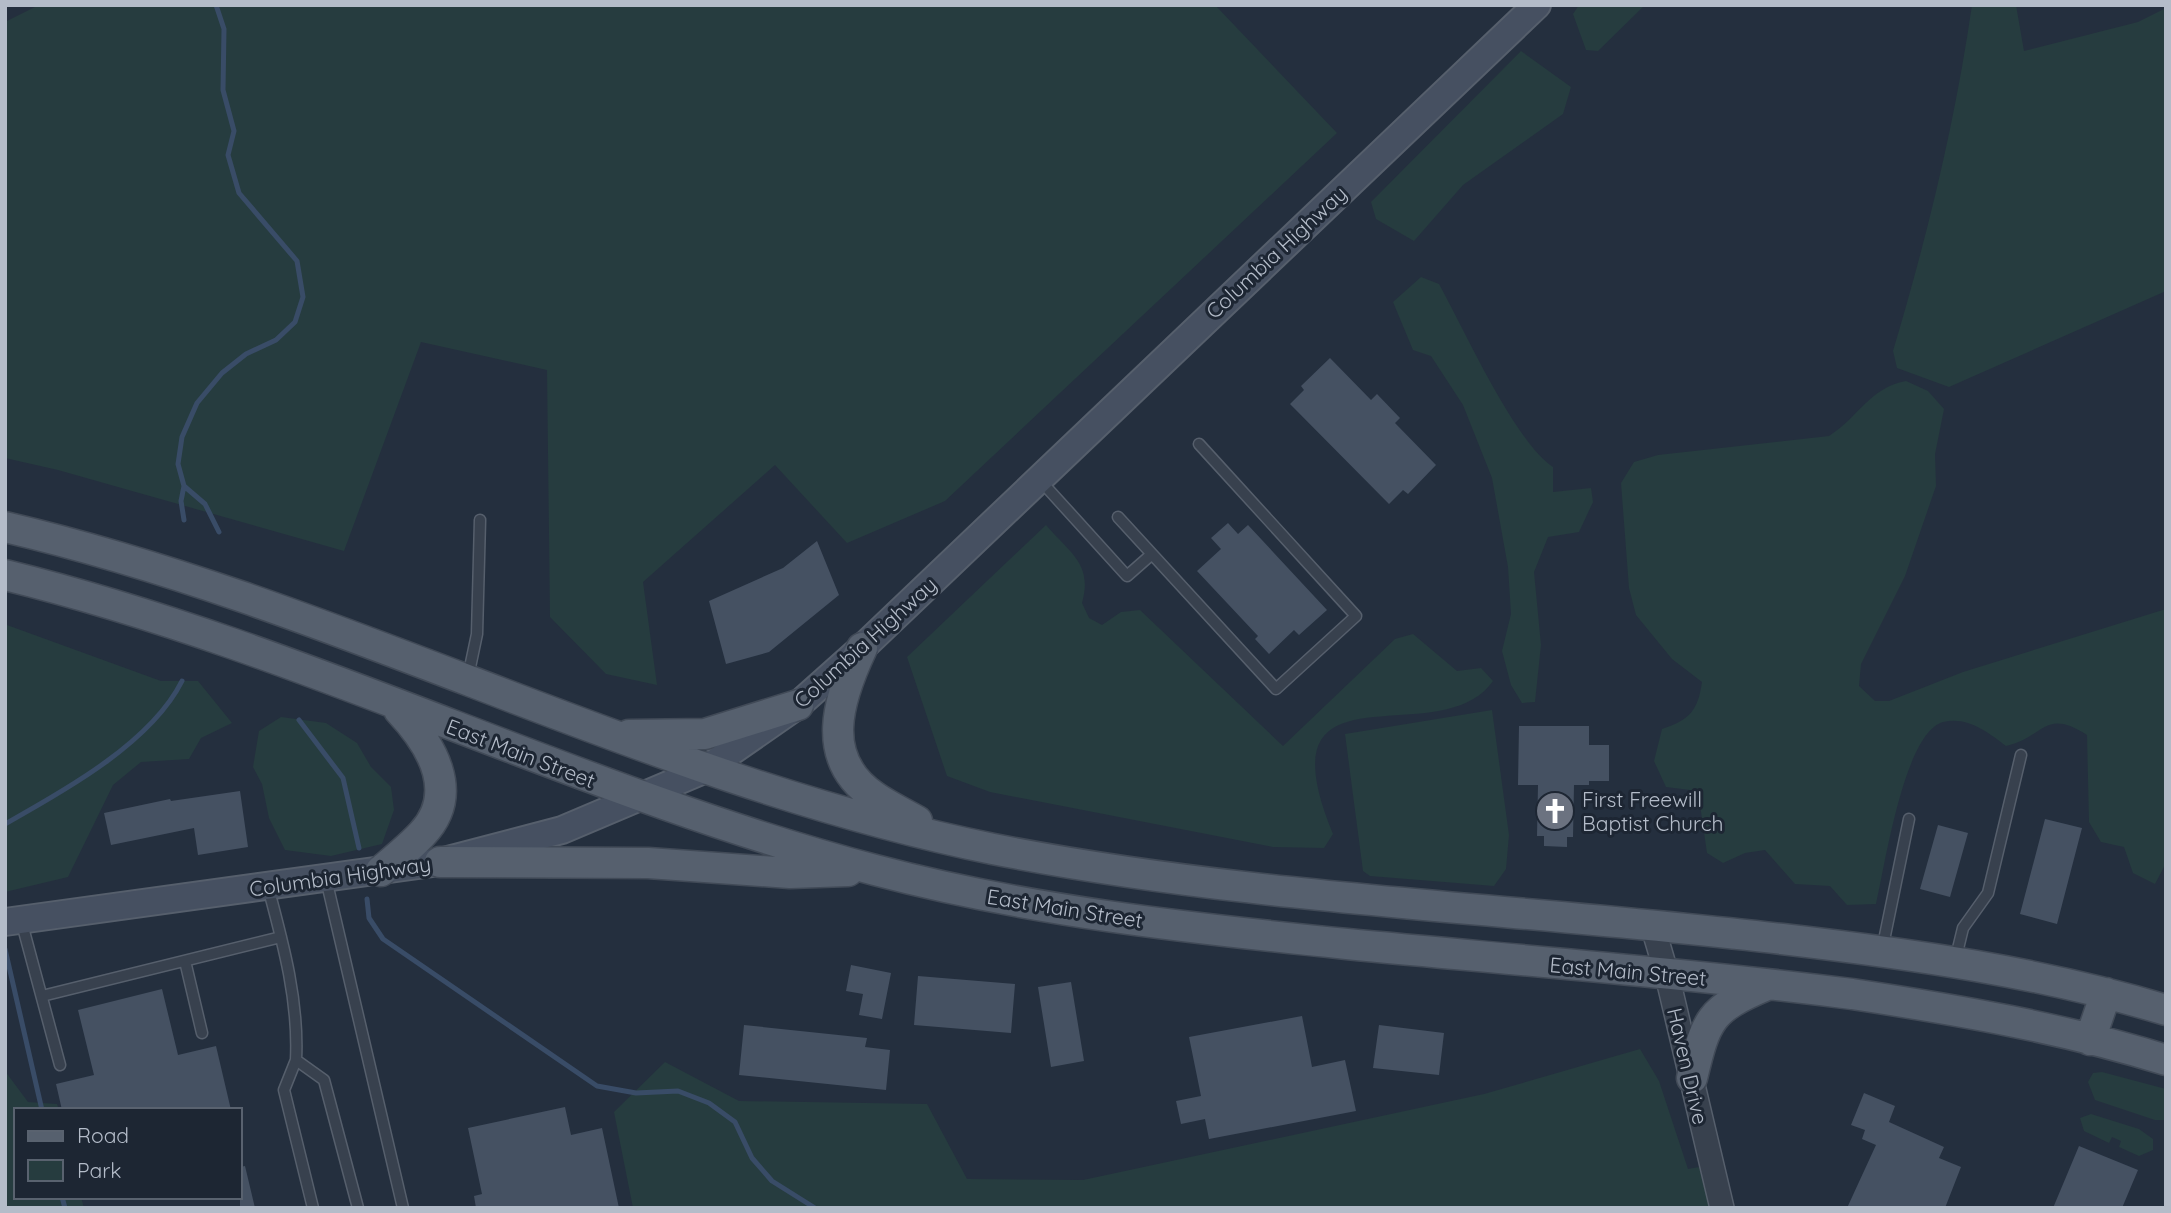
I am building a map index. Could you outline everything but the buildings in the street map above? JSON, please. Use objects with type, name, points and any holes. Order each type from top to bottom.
[{"type":"main road","name":"Columbia Highway","points":[[13,921],[440,862],[562,830],[643,798],[706,769],[798,705],[862,648],[1537,5]]},
{"type":"main road","points":[[5,527],[136,563],[258,604],[706,769],[859,817],[948,839],[1080,865],[1208,883],[1652,924],[1882,950],[1954,961],[2106,993],[2166,1010]]},
{"type":"main road","name":"East Main Street","points":[[5,575],[193,632],[643,798],[754,836],[878,871],[1035,905],[1199,929],[1769,984],[1946,1008],[2166,1060]]},
{"type":"main road","points":[[862,648],[837,709],[837,736],[842,757],[854,779],[873,797],[948,839]]},
{"type":"main road","points":[[381,871],[423,833],[435,811],[439,787],[437,766],[430,746],[394,705]]},
{"type":"main road","points":[[611,736],[705,734],[798,705]]},
{"type":"main road","points":[[440,862],[648,863],[790,873],[878,871]]},
{"type":"main road","points":[[1199,929],[1208,883]]},
{"type":"main road","points":[[1692,1079],[1707,1024],[1719,1009],[1769,984]]},
{"type":"main road","points":[[2090,1040],[2106,993]]},
{"type":"street","name":"Haven Drive","points":[[1652,924],[1667,975],[1721,1208]]},
{"type":"lane","points":[[1118,517],[1276,689],[1356,616],[1199,444]]},
{"type":"lane","points":[[1039,479],[1127,576],[1152,554]]},
{"type":"lane","points":[[467,681],[477,634],[480,520]]},
{"type":"lane","points":[[1954,961],[1963,928],[1989,894],[2021,755]]},
{"type":"lane","points":[[1882,950],[1909,820]]},
{"type":"lane","points":[[326,878],[403,1208]]},
{"type":"lane","points":[[268,886],[282,937],[298,1024],[296,1060],[284,1090],[313,1208]]},
{"type":"lane","points":[[13,921],[42,996],[60,1065]]},
{"type":"lane","points":[[42,996],[282,937]]},
{"type":"lane","points":[[186,961],[202,1033]]},
{"type":"lane","points":[[296,1060],[324,1080],[358,1208]]},
{"type":"green space","points":[[39,5],[1215,5],[1337,133],[945,501],[847,543],[775,465],[643,582],[657,685],[606,674],[550,617],[547,370],[421,342],[344,551],[58,470],[5,458],[5,22]]},
{"type":"green space","points":[[1579,5],[1645,5],[1598,51],[1586,50],[1573,14]]},
{"type":"green space","points":[[1972,5],[2016,5],[2024,51],[2138,22],[2166,8],[2166,291],[1949,387],[1897,368],[1893,351],[1939,180]]},
{"type":"green space","points":[[1521,51],[1571,87],[1563,114],[1463,185],[1414,241],[1376,219],[1371,202]]},
{"type":"green space","points":[[1421,277],[1439,284],[1506,410],[1538,454],[1553,467],[1553,492],[1591,488],[1593,502],[1579,532],[1548,537],[1534,572],[1541,645],[1535,702],[1522,703],[1511,685],[1502,651],[1511,614],[1508,567],[1492,478],[1463,405],[1431,356],[1413,350],[1393,302]]},
{"type":"green space","points":[[1906,381],[1928,391],[1944,409],[1935,454],[1936,486],[1905,576],[1861,664],[1859,686],[1875,701],[1889,701],[1963,672],[2166,609],[2166,863],[2155,884],[2133,873],[2124,847],[2101,842],[2089,822],[2087,735],[2062,724],[2052,724],[2006,746],[1984,731],[1960,721],[1943,722],[1929,731],[1917,750],[1898,803],[1876,904],[1847,905],[1830,886],[1795,884],[1765,850],[1745,853],[1723,863],[1707,853],[1698,791],[1666,787],[1654,761],[1662,729],[1680,722],[1691,713],[1698,700],[1702,682],[1672,659],[1636,615],[1629,588],[1621,483],[1634,462],[1658,455],[1829,436],[1873,396]]},
{"type":"green space","points":[[1046,525],[1071,552],[1082,569],[1085,590],[1082,603],[1089,618],[1102,625],[1121,612],[1140,610],[1283,746],[1395,639],[1413,634],[1457,671],[1481,668],[1493,681],[1468,702],[1435,712],[1365,718],[1337,726],[1319,744],[1316,779],[1333,834],[1324,848],[1273,847],[990,792],[947,776],[907,657]]},
{"type":"green space","points":[[7,625],[161,681],[198,681],[232,723],[201,738],[189,759],[141,762],[113,785],[68,877],[5,892]]},
{"type":"green space","points":[[1492,710],[1509,835],[1506,869],[1494,886],[1370,876],[1363,871],[1345,734]]},
{"type":"green space","points":[[281,717],[326,723],[357,743],[371,767],[391,787],[394,810],[382,844],[331,856],[285,850],[269,818],[262,784],[253,767],[259,731]]},
{"type":"green space","points":[[1640,1049],[1659,1081],[1688,1169],[1699,1167],[1710,1208],[633,1208],[614,1112],[665,1062],[739,1101],[927,1104],[967,1179],[1083,1180],[1484,1094]]},
{"type":"green space","points":[[5,1071],[28,1102],[57,1104],[58,1108],[14,1108],[14,1199],[82,1199],[84,1208],[5,1208]]},
{"type":"green space","points":[[2102,1072],[2166,1089],[2166,1120],[2155,1120],[2095,1100],[2088,1082],[2093,1073]]},
{"type":"green space","points":[[2091,1114],[2139,1129],[2153,1139],[2153,1150],[2139,1156],[2119,1147],[2121,1141],[2112,1137],[2109,1143],[2084,1131],[2080,1118]]},
{"type":"waterway","points":[[216,5],[224,29],[223,90],[234,131],[228,155],[239,193],[297,261],[303,297],[295,322],[276,340],[246,354],[222,373],[197,403],[182,437],[178,464],[184,486],[205,504],[219,532]]},
{"type":"waterway","points":[[184,486],[181,501],[184,520]]},
{"type":"waterway","points":[[5,824],[79,781],[128,745],[168,704],[182,681]]},
{"type":"waterway","points":[[299,720],[343,778],[359,848]]},
{"type":"waterway","points":[[367,899],[369,918],[383,939],[597,1086],[636,1093],[678,1091],[709,1103],[735,1122],[752,1158],[772,1181],[815,1208]]},
{"type":"waterway","points":[[5,949],[42,1108]]},
{"type":"waterway","points":[[63,1199],[65,1208]]},
{"type":"place","name":"First Freewill Baptist Church","points":[[1555,811]]}]
